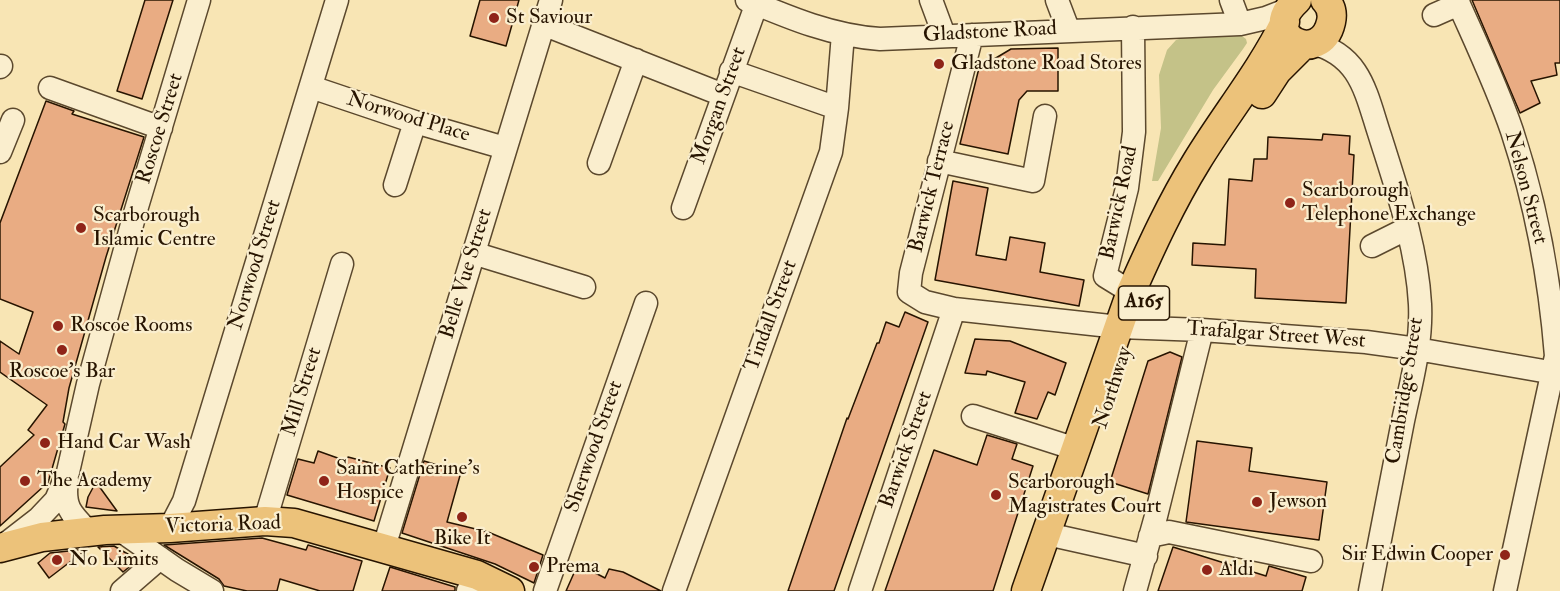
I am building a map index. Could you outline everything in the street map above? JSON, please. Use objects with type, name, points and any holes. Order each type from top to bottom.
[{"type":"main road","name":"A165","points":[[1290,31],[1325,34],[1331,5]]},
{"type":"main road","name":"Northway","points":[[1026,591],[1056,536],[1126,327],[1131,292],[1166,213],[1197,161],[1290,31]]},
{"type":"main road","name":"Northway","points":[[1044,591],[1076,449],[1126,327],[1180,221],[1211,168],[1277,71],[1290,31]]},
{"type":"main road","name":"Victoria Road","points":[[0,548],[42,537],[89,532],[265,521],[294,523],[384,547],[472,583],[510,591]]},
{"type":"street","name":"Roscoe Street","points":[[0,548],[38,519],[56,500],[68,472],[88,384],[199,0]]},
{"type":"street","name":"Norwood Street","points":[[170,528],[184,501],[337,0]]},
{"type":"street","name":"Belle Vue Street","points":[[384,547],[550,0]]},
{"type":"street","points":[[931,0],[944,35]]},
{"type":"street","points":[[1057,0],[1068,29]]},
{"type":"street","points":[[1231,0],[1240,24]]},
{"type":"street","name":"Gladstone Road","points":[[754,1],[819,28],[880,39],[1068,29],[1240,24],[1290,31]]},
{"type":"street","name":"Morgan Street","points":[[683,208],[754,1]]},
{"type":"street","name":"Nelson Street","points":[[1434,15],[1458,2],[1512,131],[1533,208],[1548,279],[1556,374],[1505,591]]},
{"type":"street","points":[[543,24],[723,95]]},
{"type":"street","name":"Barwick Road","points":[[1131,292],[1105,276],[1127,188],[1134,132],[1133,27]]},
{"type":"street","name":"Cambridge Street","points":[[1290,31],[1337,52],[1356,72],[1376,123],[1394,182],[1416,274],[1420,306],[1418,349],[1370,591]]},
{"type":"street","name":"Tindall Street","points":[[674,591],[831,152],[843,34]]},
{"type":"street","name":"Barwick Terrace","points":[[954,309],[925,302],[909,292],[911,273],[972,34]]},
{"type":"street","points":[[599,163],[636,60]]},
{"type":"street","points":[[731,71],[837,108]]},
{"type":"street","name":"Norwood Place","points":[[311,87],[415,122],[505,148]]},
{"type":"street","points":[[50,88],[161,128]]},
{"type":"street","points":[[939,161],[1033,181],[1045,116]]},
{"type":"street","points":[[0,152],[13,120]]},
{"type":"street","points":[[395,185],[415,122]]},
{"type":"street","points":[[1372,246],[1406,229]]},
{"type":"street","points":[[474,253],[584,287]]},
{"type":"street","name":"Mill Street","points":[[265,521],[342,264]]},
{"type":"street","name":"Sherwood Street","points":[[545,591],[646,303]]},
{"type":"street","name":"Trafalgar Street West","points":[[954,309],[1126,327],[1366,342],[1556,374]]},
{"type":"street","name":"Barwick Street","points":[[860,591],[954,309]]},
{"type":"street","points":[[1136,591],[1202,330]]},
{"type":"street","points":[[973,416],[1076,449]]},
{"type":"street","points":[[68,472],[66,488],[71,516],[89,532]]},
{"type":"street","points":[[120,530],[212,591]]},
{"type":"street","points":[[1056,536],[1151,536],[1169,532],[1311,561]]},
{"type":"street","points":[[122,591],[160,558]]},
{"type":"shaded area","points":[[1242,36],[1247,43],[1213,90],[1158,181],[1152,181],[1161,128],[1159,75],[1167,50],[1176,40],[1186,37]]},
{"type":"building","points":[[145,0],[173,0],[142,99],[117,91]]},
{"type":"building","name":"St Saviour","points":[[480,0],[519,0],[506,46],[470,36]]},
{"type":"building","points":[[1472,0],[1560,0],[1560,63],[1555,63],[1557,75],[1531,81],[1540,103],[1520,113]]},
{"type":"building","points":[[1058,48],[1058,91],[1027,91],[1019,100],[1008,154],[960,144],[979,68],[1011,49]]},
{"type":"building","points":[[46,101],[74,111],[72,114],[144,137],[106,257],[69,388],[63,422],[65,424],[47,486],[44,486],[0,526],[0,467],[34,435],[28,430],[47,405],[0,372],[0,341],[19,354],[33,312],[0,299],[0,223]]},
{"type":"building","name":"Scarborough Telephone Exchange","points":[[1323,134],[1350,136],[1349,154],[1354,155],[1346,303],[1255,298],[1256,269],[1192,265],[1193,243],[1225,245],[1229,179],[1252,181],[1254,159],[1267,159],[1268,137],[1322,140]]},
{"type":"building","points":[[953,181],[988,188],[976,255],[1006,260],[1010,237],[1045,243],[1040,272],[1084,280],[1079,306],[935,280]]},
{"type":"building","points":[[905,312],[928,322],[834,591],[788,591],[847,418],[877,343],[879,343],[886,322],[899,327]]},
{"type":"building","points":[[975,339],[1010,341],[1066,363],[1055,395],[1048,392],[1037,419],[1015,413],[1025,382],[987,371],[986,375],[965,373]]},
{"type":"building","points":[[1170,352],[1182,357],[1148,494],[1110,482],[1148,361]]},
{"type":"building","points":[[987,435],[1017,444],[1012,459],[1033,466],[993,591],[885,591],[934,450],[977,465]]},
{"type":"building","name":"Jewson","points":[[1197,441],[1252,448],[1249,471],[1327,482],[1319,540],[1186,522]]},
{"type":"building","points":[[318,451],[346,461],[348,457],[390,468],[374,521],[287,495],[298,459],[314,463]]},
{"type":"building","points":[[424,461],[461,472],[447,522],[488,532],[543,555],[534,583],[495,564],[402,533]]},
{"type":"building","points":[[96,482],[117,511],[86,507],[88,497]]},
{"type":"building","points":[[262,538],[306,550],[308,545],[362,561],[353,591],[320,591],[280,579],[277,591],[247,591],[224,586],[219,579],[164,545]]},
{"type":"building","points":[[114,546],[138,560],[123,572],[98,547]]},
{"type":"building","name":"Aldi","points":[[1173,547],[1266,576],[1269,566],[1306,577],[1302,591],[1158,591]]},
{"type":"building","name":"No Limits","points":[[87,549],[49,578],[38,563],[50,553]]},
{"type":"building","points":[[578,564],[605,578],[609,569],[623,572],[661,591],[566,591]]},
{"type":"building","points":[[390,567],[455,587],[455,591],[382,591]]},
{"type":"place","name":"St Saviour","points":[[494,18]]},
{"type":"place","name":"Gladstone Road Stores","points":[[939,64]]},
{"type":"place","name":"Scarborough Telephone Exchange","points":[[1290,203]]},
{"type":"place","name":"Scarborough Islamic Centre","points":[[81,228]]},
{"type":"place","name":"Roscoe Rooms","points":[[58,326]]},
{"type":"place","name":"Roscoe's Bar","points":[[62,350]]},
{"type":"place","name":"Hand Car Wash","points":[[45,443]]},
{"type":"place","name":"The Academy","points":[[25,481]]},
{"type":"place","name":"Saint Catherine's Hospice","points":[[324,481]]},
{"type":"place","name":"Scarborough Magistrates Court","points":[[996,495]]},
{"type":"place","name":"Jewson","points":[[1257,502]]},
{"type":"place","name":"Bike It","points":[[462,517]]},
{"type":"place","name":"Sir Edwin Cooper","points":[[1505,555]]},
{"type":"place","name":"No Limits","points":[[57,560]]},
{"type":"place","name":"Prema","points":[[534,567]]},
{"type":"place","name":"Aldi","points":[[1207,570]]}]
